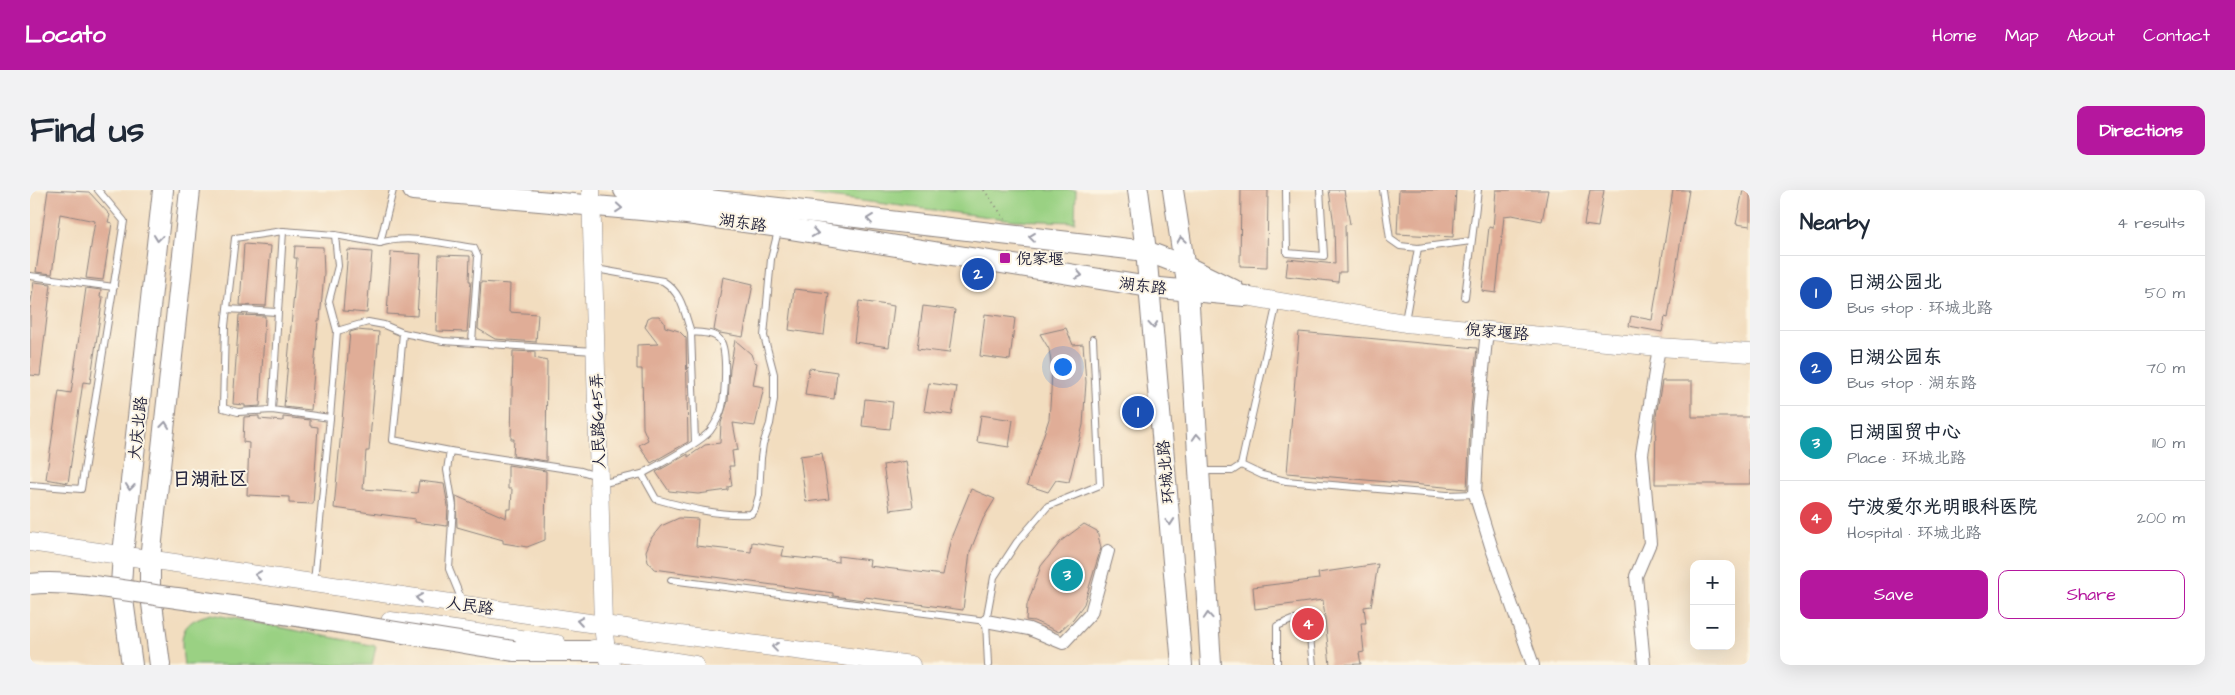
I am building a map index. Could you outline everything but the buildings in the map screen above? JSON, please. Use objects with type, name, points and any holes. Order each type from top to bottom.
[{"type":"main road","name":"大庆北路","points":[[132,665],[121,585],[123,554],[163,190]]},
{"type":"main road","name":"大庆北路","points":[[160,665],[150,588],[150,560],[190,190]]},
{"type":"main road","name":"湖东路","points":[[413,190],[591,198],[1149,288],[1245,296]]},
{"type":"main road","name":"湖东路","points":[[624,190],[1146,251],[1185,266],[1245,296]]},
{"type":"main road","name":"环城北路","points":[[1138,190],[1146,251],[1182,665]]},
{"type":"main road","name":"环城北路","points":[[1173,190],[1188,290],[1211,665]]},
{"type":"main road","name":"人民路645弄","points":[[591,198],[603,625],[609,658]]},
{"type":"main road","name":"倪家堰路","points":[[1245,296],[1405,323],[1659,347],[1750,353]]},
{"type":"main road","name":"人民路","points":[[30,542],[603,625],[910,665]]},
{"type":"main road","name":"人民路","points":[[30,574],[150,588],[609,658],[695,665]]},
{"type":"main road","points":[[30,584],[68,584],[285,613],[514,651],[609,658]]},
{"type":"street","points":[[1487,330],[1479,410],[1476,494],[1492,549],[1533,665]]},
{"type":"street","points":[[1644,665],[1636,576],[1650,543],[1642,454],[1659,347]]},
{"type":"street","points":[[986,621],[1029,629],[1063,643],[1091,613],[1108,551]]},
{"type":"lane","points":[[30,485],[81,489],[124,222],[98,190]]},
{"type":"lane","points":[[380,243],[393,190]]},
{"type":"lane","points":[[1286,190],[1288,253],[1324,256],[1320,190]]},
{"type":"lane","points":[[1383,190],[1390,239],[1400,246],[1418,248],[1471,241]]},
{"type":"lane","points":[[1465,296],[1478,190]]},
{"type":"lane","points":[[642,474],[656,499],[706,512],[732,515],[751,514],[755,509],[759,495],[762,451],[770,424],[774,399],[774,374],[764,336],[771,259],[779,227]]},
{"type":"lane","points":[[330,418],[272,410],[238,412],[223,408],[227,309],[235,238],[283,231],[335,235],[380,243],[393,239],[444,242],[474,248],[478,257],[472,342]]},
{"type":"lane","points":[[272,410],[283,231]]},
{"type":"lane","points":[[314,583],[337,330],[329,301],[338,266],[335,235]]},
{"type":"lane","points":[[1405,323],[1418,248]]},
{"type":"lane","points":[[593,269],[663,281],[678,293],[691,332],[695,442]]},
{"type":"lane","points":[[30,276],[114,287]]},
{"type":"lane","points":[[1199,471],[1232,471],[1241,465],[1277,301]]},
{"type":"lane","points":[[227,309],[277,312]]},
{"type":"lane","points":[[337,330],[368,322],[384,325],[403,333],[443,341],[595,351]]},
{"type":"lane","points":[[403,333],[393,440],[450,452],[581,471],[599,480],[642,474],[709,432],[718,418],[722,407],[724,347],[718,338],[708,334],[691,332]]},
{"type":"lane","points":[[988,665],[986,621],[994,577],[1017,542],[1048,506],[1100,485],[1094,339]]},
{"type":"lane","points":[[450,452],[447,470],[452,506],[448,569],[463,604]]},
{"type":"lane","points":[[1241,465],[1262,475],[1286,481],[1447,495],[1476,494]]},
{"type":"lane","points":[[671,580],[986,621]]},
{"type":"lane","points":[[1277,665],[1277,626],[1292,620],[1308,620],[1313,665]]},
{"type":"path","points":[[984,190],[1017,236]]},
{"type":"green space","points":[[773,190],[1076,190],[1075,222],[1014,220]]},
{"type":"green space","points":[[211,614],[376,646],[372,665],[184,665],[182,638],[184,631],[193,621]]},
{"type":"place","name":"倪家堰","points":[[1005,258]]},
{"type":"place","name":"日湖公园东","points":[[978,274]]},
{"type":"place","name":"日湖公园北","points":[[1138,412]]},
{"type":"place","name":"日湖国贸中心","points":[[1067,575]]},
{"type":"place","name":"宁波爱尔光明眼科医院","points":[[1308,624]]},
{"type":"district","name":"日湖社区","points":[[210,478]]}]
